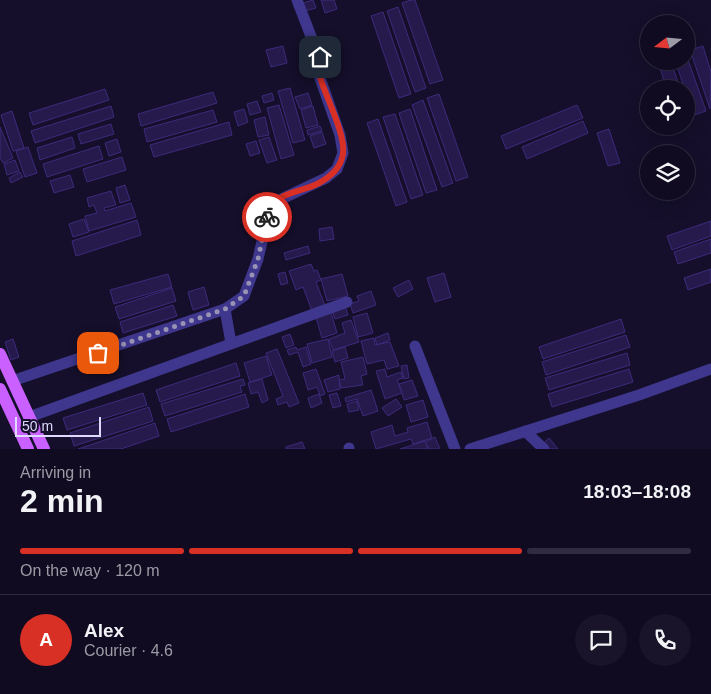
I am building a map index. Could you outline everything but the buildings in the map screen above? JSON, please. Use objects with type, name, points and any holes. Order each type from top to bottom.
[{"type":"main road","points":[[0,354],[44,449]]},
{"type":"main road","points":[[0,389],[28,449]]},
{"type":"street","points":[[12,381],[225,309],[244,296],[258,259],[269,211],[273,202],[326,178],[336,169],[344,153],[320,78],[320,57],[297,0]]},
{"type":"street","points":[[29,417],[348,302]]},
{"type":"street","points":[[225,309],[231,343]]},
{"type":"street","points":[[415,346],[455,449]]},
{"type":"street","points":[[470,449],[639,395],[711,369]]},
{"type":"street","points":[[525,431],[544,449]]},
{"type":"way so far","points":[[98,353],[225,309],[240,300],[244,296],[258,259],[267,217]]},
{"type":"route","points":[[267,217],[273,202],[283,196],[318,184],[336,169],[342,161],[343,146],[320,78],[320,57]]}]
